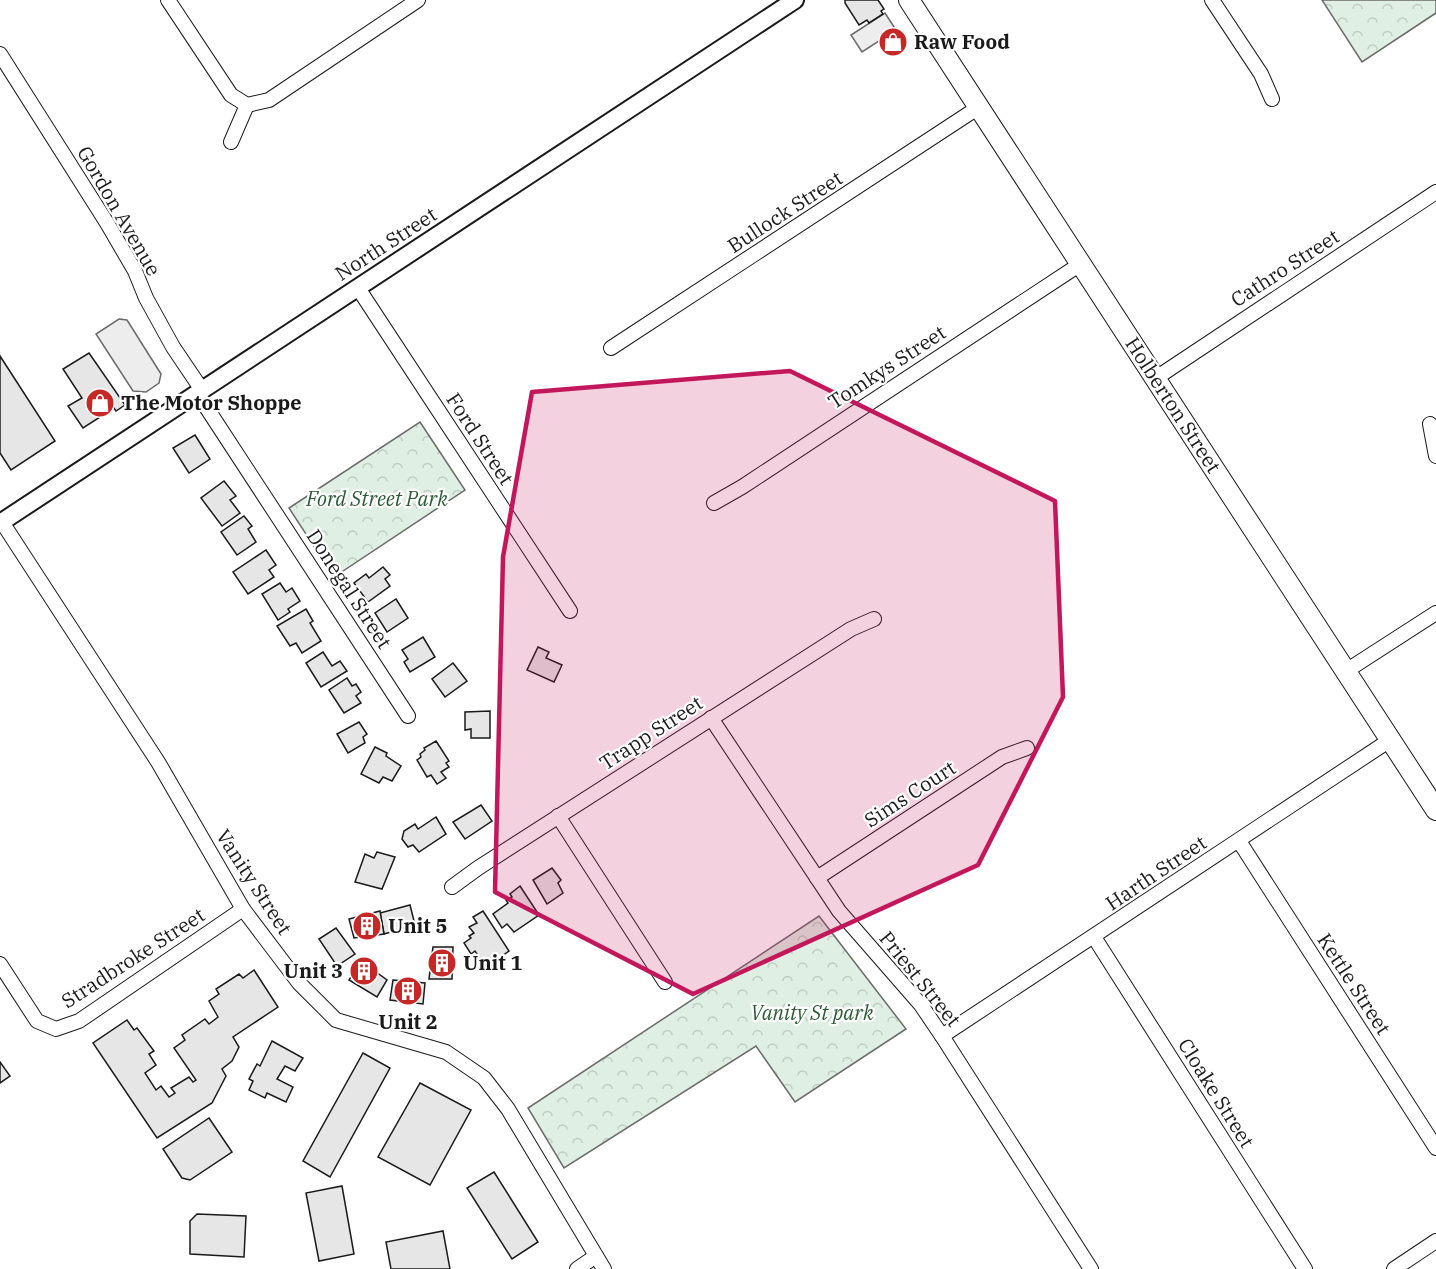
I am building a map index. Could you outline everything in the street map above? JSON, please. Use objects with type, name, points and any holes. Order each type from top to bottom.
[{"type":"main road","name":"Holberton Street","points":[[909,0],[1436,810]]},
{"type":"street","points":[[168,0],[231,95],[247,105],[269,100],[418,0]]},
{"type":"street","name":"North Street","points":[[1,522],[795,0]]},
{"type":"street","points":[[1212,0],[1261,74],[1272,99]]},
{"type":"street","name":"Gordon Avenue","points":[[0,54],[107,223],[135,271],[146,298],[199,391]]},
{"type":"street","points":[[231,142],[247,105]]},
{"type":"street","name":"Bullock Street","points":[[611,348],[979,107]]},
{"type":"street","name":"Cathro Street","points":[[1156,378],[1436,192]]},
{"type":"street","name":"Tomkys Street","points":[[714,503],[742,487],[1082,263]]},
{"type":"street","name":"Ford Street","points":[[358,288],[570,610]]},
{"type":"street","name":"Donegal Street","points":[[199,391],[408,716]]},
{"type":"street","points":[[1430,424],[1436,456]]},
{"type":"street","name":"Vanity Street","points":[[1,522],[158,762],[243,909],[299,983],[336,1020],[446,1052],[484,1078],[508,1109],[604,1269]]},
{"type":"street","points":[[1346,671],[1436,613]]},
{"type":"street","name":"Trapp Street","points":[[453,887],[558,816],[850,629],[874,619]]},
{"type":"street","name":"Priest Street","points":[[711,718],[839,911],[921,1005],[1091,1269]]},
{"type":"street","name":"Harth Street","points":[[942,1036],[1390,740]]},
{"type":"street","name":"Sims Court","points":[[817,879],[1002,757],[1027,748]]},
{"type":"street","points":[[558,816],[665,982]]},
{"type":"street","name":"Kettle Street","points":[[1239,841],[1436,1148]]},
{"type":"street","name":"Stradbroke Street","points":[[0,964],[37,1021],[56,1029],[79,1021],[243,909]]},
{"type":"street","name":"Cloake Street","points":[[1094,937],[1305,1269]]},
{"type":"street","points":[[1394,1269],[1436,1241]]},
{"type":"street","points":[[577,1269],[596,1256]]},
{"type":"highlighted area","points":[[790,371],[1055,501],[1063,697],[978,865],[693,994],[495,892],[503,557],[532,392]]},
{"type":"green space","points":[[1322,0],[1436,0],[1436,13],[1362,62]]},
{"type":"green space","name":"Ford Street Park","points":[[420,422],[465,490],[334,577],[289,508]]},
{"type":"green space","name":"Vanity St park","points":[[819,916],[906,1029],[795,1102],[756,1046],[564,1168],[528,1108]]},
{"type":"shaded area","points":[[885,13],[896,30],[862,52],[851,35]]},
{"type":"shaded area","points":[[119,319],[127,320],[161,374],[159,383],[146,392],[133,391],[96,334]]},
{"type":"building","points":[[845,0],[878,0],[884,9],[881,11],[883,14],[869,23],[867,20],[859,25]]},
{"type":"building","points":[[898,30],[906,42],[888,54],[880,42]]},
{"type":"building","points":[[89,353],[125,405],[116,411],[114,408],[83,428],[68,406],[82,398],[63,369]]},
{"type":"building","points":[[0,356],[55,441],[11,470],[0,453]]},
{"type":"building","points":[[195,435],[210,459],[189,473],[173,448]]},
{"type":"building","points":[[224,481],[236,496],[230,500],[240,513],[222,526],[201,498]]},
{"type":"building","points":[[244,516],[252,526],[248,529],[256,542],[237,555],[221,532]]},
{"type":"building","points":[[266,550],[276,565],[269,570],[274,577],[248,594],[233,572]]},
{"type":"building","points":[[383,567],[390,575],[385,579],[390,586],[368,602],[354,583],[366,574],[369,578]]},
{"type":"building","points":[[280,583],[286,592],[292,588],[300,601],[278,620],[262,594]]},
{"type":"building","points":[[396,599],[408,618],[387,632],[375,613]]},
{"type":"building","points":[[306,609],[313,621],[310,623],[321,641],[302,653],[296,643],[290,646],[277,626]]},
{"type":"building","points":[[423,637],[435,657],[410,672],[404,662],[408,659],[402,650]]},
{"type":"building","points":[[538,647],[549,652],[546,658],[562,665],[554,682],[527,670]]},
{"type":"building","points":[[323,652],[332,666],[340,661],[347,671],[321,687],[306,663]]},
{"type":"building","points":[[453,663],[467,681],[445,697],[432,679]]},
{"type":"building","points":[[347,678],[352,686],[356,684],[361,692],[356,696],[361,703],[344,713],[329,690]]},
{"type":"building","points":[[490,711],[490,738],[471,738],[471,729],[465,730],[465,712]]},
{"type":"building","points":[[359,722],[367,734],[363,737],[365,743],[348,753],[337,734]]},
{"type":"building","points":[[436,741],[449,761],[446,763],[449,767],[441,772],[446,778],[437,784],[431,775],[427,777],[417,760],[421,757],[420,754],[425,750],[424,748]]},
{"type":"building","points":[[375,747],[387,753],[386,756],[401,766],[392,781],[383,777],[379,783],[361,774]]},
{"type":"building","points":[[481,805],[492,821],[465,839],[453,822]]},
{"type":"building","points":[[436,817],[446,834],[419,852],[413,845],[408,847],[402,839],[404,831],[415,824],[418,829]]},
{"type":"building","points":[[377,852],[395,857],[382,889],[355,882],[365,854],[374,858]]},
{"type":"building","points":[[552,868],[561,880],[558,883],[563,893],[547,904],[533,880]]},
{"type":"building","points":[[520,886],[539,915],[514,932],[507,924],[502,928],[493,914],[508,903],[506,900],[512,897],[510,894]]},
{"type":"building","points":[[410,905],[415,925],[384,934],[380,913]]},
{"type":"building","name":"Unit 5","points":[[380,911],[384,934],[354,938],[349,919]]},
{"type":"building","points":[[483,911],[509,951],[486,967],[475,951],[471,954],[464,943],[474,933],[469,927],[477,923],[473,917]]},
{"type":"building","points":[[336,928],[355,954],[337,966],[319,939]]},
{"type":"building","name":"Unit 1","points":[[433,947],[453,947],[452,979],[429,979]]},
{"type":"building","name":"Unit 3","points":[[361,961],[387,980],[377,997],[349,980]]},
{"type":"building","points":[[254,970],[278,1007],[233,1037],[239,1047],[232,1061],[222,1069],[226,1076],[212,1103],[157,1138],[93,1043],[127,1020],[134,1030],[137,1028],[154,1051],[149,1054],[156,1065],[145,1073],[156,1090],[161,1086],[169,1097],[175,1093],[171,1088],[189,1077],[193,1082],[196,1080],[174,1048],[185,1040],[182,1035],[205,1019],[209,1024],[218,1017],[209,1001],[219,994],[216,989],[239,974],[243,978]]},
{"type":"building","name":"Unit 2","points":[[393,980],[425,983],[423,1004],[390,1000]]},
{"type":"building","points":[[272,1041],[303,1058],[295,1071],[285,1066],[277,1079],[293,1087],[286,1102],[267,1093],[265,1098],[249,1090],[253,1081],[249,1079],[257,1064],[260,1066]]},
{"type":"building","points":[[363,1053],[390,1068],[330,1177],[303,1161]]},
{"type":"building","points":[[0,1062],[10,1076],[0,1083]]},
{"type":"building","points":[[420,1083],[471,1110],[430,1185],[378,1157]]},
{"type":"building","points":[[209,1118],[232,1152],[190,1180],[182,1178],[163,1149]]},
{"type":"building","points":[[494,1172],[538,1242],[512,1259],[467,1188]]},
{"type":"building","points":[[342,1186],[354,1254],[319,1261],[306,1193]]},
{"type":"building","points":[[197,1214],[246,1216],[244,1257],[190,1254],[190,1221]]},
{"type":"building","points":[[443,1231],[450,1269],[391,1269],[386,1242]]},
{"type":"place","name":"Raw Food","points":[[893,42]]},
{"type":"place","name":"The Motor Shoppe","points":[[100,403]]},
{"type":"place","name":"Unit 5","points":[[367,926]]},
{"type":"place","name":"Unit 1","points":[[442,963]]},
{"type":"place","name":"Unit 3","points":[[364,971]]},
{"type":"place","name":"Unit 2","points":[[408,991]]}]
